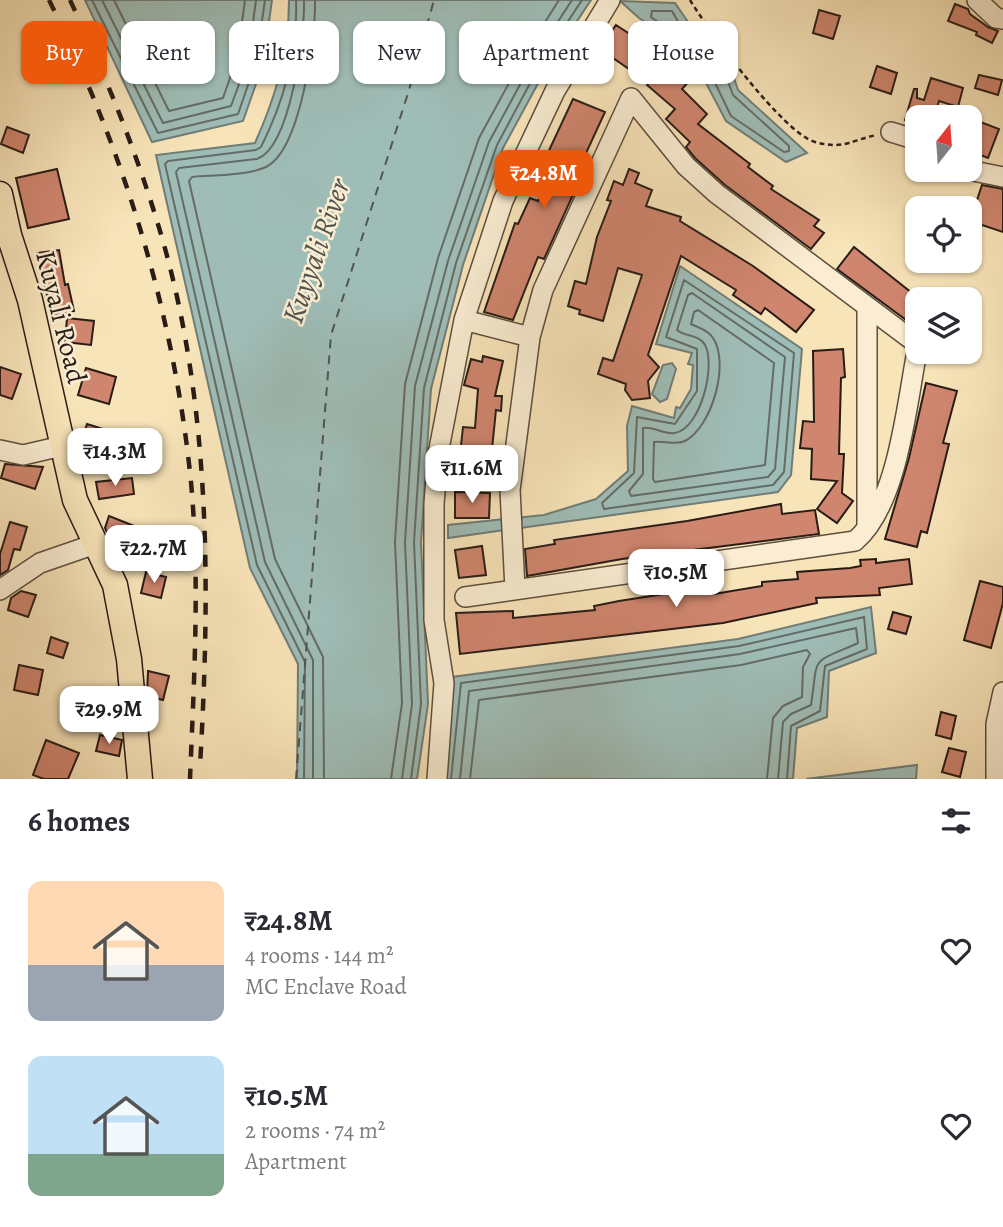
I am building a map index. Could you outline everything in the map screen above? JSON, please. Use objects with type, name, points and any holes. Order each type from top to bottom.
[{"type":"main road","name":"Kuyali Road","points":[[0,194],[9,235],[30,300],[75,499],[116,585],[129,659],[140,779]]},
{"type":"street","points":[[437,779],[444,683],[434,620],[434,504],[438,454],[464,320],[503,201],[555,91],[610,0]]},
{"type":"street","points":[[977,0],[996,18],[1003,19]]},
{"type":"street","points":[[466,597],[855,541],[867,530],[881,505],[899,446],[916,357],[916,343],[867,309],[686,166],[631,98],[543,290],[530,337],[510,490],[515,589]]},
{"type":"street","points":[[891,132],[905,136]]},
{"type":"street","points":[[982,173],[1003,177]]},
{"type":"street","points":[[867,309],[867,530]]},
{"type":"street","points":[[464,320],[530,337]]},
{"type":"street","points":[[0,450],[23,455],[62,446]]},
{"type":"street","points":[[0,590],[40,563],[95,544]]},
{"type":"street","points":[[996,779],[996,724],[1003,692]]},
{"type":"path","points":[[690,0],[751,84],[812,142],[848,146],[863,138],[891,132]]},
{"type":"water","points":[[85,0],[272,0],[269,21],[229,21],[229,84],[256,84],[243,121],[152,142],[125,84],[215,84],[215,21],[121,21],[121,76],[107,47],[107,21],[95,21]]},
{"type":"water","name":"Kuyyali River","points":[[289,0],[591,0],[577,21],[459,21],[459,84],[538,84],[503,148],[463,265],[431,389],[421,542],[428,704],[417,779],[297,779],[298,664],[250,568],[156,155],[255,143],[277,84],[339,84],[339,21],[288,19]]},
{"type":"water","points":[[620,1],[675,3],[687,21],[644,21]]},
{"type":"water","points":[[707,84],[736,84],[738,90],[807,153],[786,162],[726,121]]},
{"type":"water","points":[[680,266],[802,349],[791,475],[778,492],[448,538],[448,525],[544,515],[596,499],[628,471],[627,426],[632,406],[674,418],[676,407],[680,408],[691,389],[693,365],[688,364],[692,353],[656,344]]},
{"type":"water","points":[[672,363],[676,369],[667,399],[660,402],[652,394],[663,365]]},
{"type":"water","points":[[871,607],[876,653],[829,671],[827,717],[797,728],[793,779],[444,779],[452,677],[738,639]]},
{"type":"water","points":[[917,765],[916,779],[806,779]]},
{"type":"building","points":[[955,4],[968,9],[970,14],[998,31],[992,43],[976,35],[977,32],[948,21]]},
{"type":"building","points":[[819,10],[840,16],[833,39],[813,33]]},
{"type":"building","points":[[616,25],[628,33],[628,68],[614,59]]},
{"type":"building","points":[[877,66],[897,73],[891,94],[870,87]]},
{"type":"building","points":[[979,75],[1002,80],[998,95],[975,88]]},
{"type":"building","points":[[931,78],[963,88],[959,105],[939,101],[938,105],[909,105],[914,89],[917,89],[917,98],[924,100]]},
{"type":"building","points":[[686,84],[682,89],[707,114],[698,124],[750,164],[748,167],[773,186],[771,189],[819,220],[814,226],[824,233],[811,249],[725,185],[695,158],[686,147],[690,142],[666,119],[675,109],[647,85]]},
{"type":"building","points":[[573,99],[605,112],[575,177],[580,179],[544,259],[538,257],[513,320],[484,312],[515,223],[518,224],[530,198],[538,201],[556,164],[545,159]]},
{"type":"building","points":[[982,123],[999,129],[988,158],[982,156]]},
{"type":"building","points":[[7,127],[29,135],[23,153],[1,144]]},
{"type":"building","points":[[57,169],[69,219],[28,228],[16,178]]},
{"type":"building","points":[[629,169],[639,173],[635,183],[652,190],[646,206],[681,217],[680,221],[753,266],[814,310],[796,332],[765,308],[761,314],[733,295],[736,290],[681,256],[648,355],[659,367],[648,381],[650,398],[632,400],[625,390],[626,384],[598,374],[603,358],[613,361],[642,275],[618,268],[603,321],[579,314],[580,310],[568,306],[575,281],[586,284],[597,237],[611,201],[607,200],[614,181],[623,185]]},
{"type":"building","points":[[982,185],[1003,189],[1003,232],[982,225],[982,196],[978,196]]},
{"type":"building","points":[[854,247],[905,287],[905,319],[837,269]]},
{"type":"building","points":[[59,250],[65,285],[68,284],[74,311],[52,316],[37,253]]},
{"type":"building","points":[[67,318],[94,321],[91,345],[65,342]]},
{"type":"building","points":[[843,349],[845,377],[841,378],[839,454],[844,454],[842,493],[853,501],[837,523],[817,509],[837,481],[811,479],[812,449],[800,448],[803,421],[814,422],[813,351]]},
{"type":"building","points":[[483,356],[503,361],[495,396],[502,396],[501,411],[496,410],[491,459],[460,455],[463,427],[475,428],[478,389],[464,385],[471,359],[482,362]]},
{"type":"building","points":[[0,367],[21,374],[12,399],[0,395]]},
{"type":"building","points":[[86,368],[116,377],[109,404],[78,395]]},
{"type":"building","points":[[926,383],[957,391],[943,443],[949,444],[927,533],[921,531],[917,547],[885,539],[909,458]]},
{"type":"building","points":[[87,424],[115,433],[107,455],[80,446]]},
{"type":"building","points":[[5,464],[43,467],[35,489],[1,478]]},
{"type":"building","points":[[132,478],[134,494],[99,499],[96,482]]},
{"type":"building","points":[[455,492],[490,493],[489,518],[455,518]]},
{"type":"building","points":[[781,504],[782,514],[815,510],[819,534],[622,559],[527,576],[525,549],[555,544],[554,540]]},
{"type":"building","points":[[109,516],[137,527],[129,547],[110,539],[105,528]]},
{"type":"building","points":[[10,522],[27,527],[20,550],[14,549],[8,570],[0,575],[0,554]]},
{"type":"building","points":[[482,546],[486,575],[459,578],[455,550]]},
{"type":"building","points":[[876,559],[876,563],[909,559],[912,584],[879,588],[880,595],[816,598],[817,603],[723,623],[460,654],[456,613],[513,611],[513,618],[595,610],[594,606],[690,590],[704,588],[705,593],[714,594],[762,586],[762,582],[798,579],[797,572],[850,568],[861,566],[860,560]]},
{"type":"building","points":[[146,572],[166,577],[161,598],[141,593]]},
{"type":"building","points":[[980,581],[1003,587],[1003,603],[991,648],[964,640]]},
{"type":"building","points":[[21,591],[36,595],[28,617],[8,610],[11,598]]},
{"type":"building","points":[[893,612],[911,617],[906,634],[888,629]]},
{"type":"building","points":[[51,637],[68,643],[63,658],[47,653]]},
{"type":"building","points":[[19,665],[43,670],[38,695],[14,690]]},
{"type":"building","points":[[148,671],[169,676],[163,700],[147,696]]},
{"type":"building","points":[[941,712],[956,716],[951,739],[936,735]]},
{"type":"building","points":[[100,735],[122,740],[119,756],[96,751]]},
{"type":"building","points":[[46,740],[79,753],[68,779],[44,779],[33,775]]},
{"type":"building","points":[[949,748],[966,752],[960,777],[942,772]]},
{"type":"ferry route","points":[[296,779],[331,335],[409,90],[434,0]]},
{"type":"railway","points":[[49,0],[76,57],[122,174],[142,234],[172,357],[183,419],[194,519],[195,630],[190,779]]},
{"type":"railway","points":[[70,0],[111,92],[146,187],[166,252],[192,378],[204,507],[206,572],[200,766]]}]
